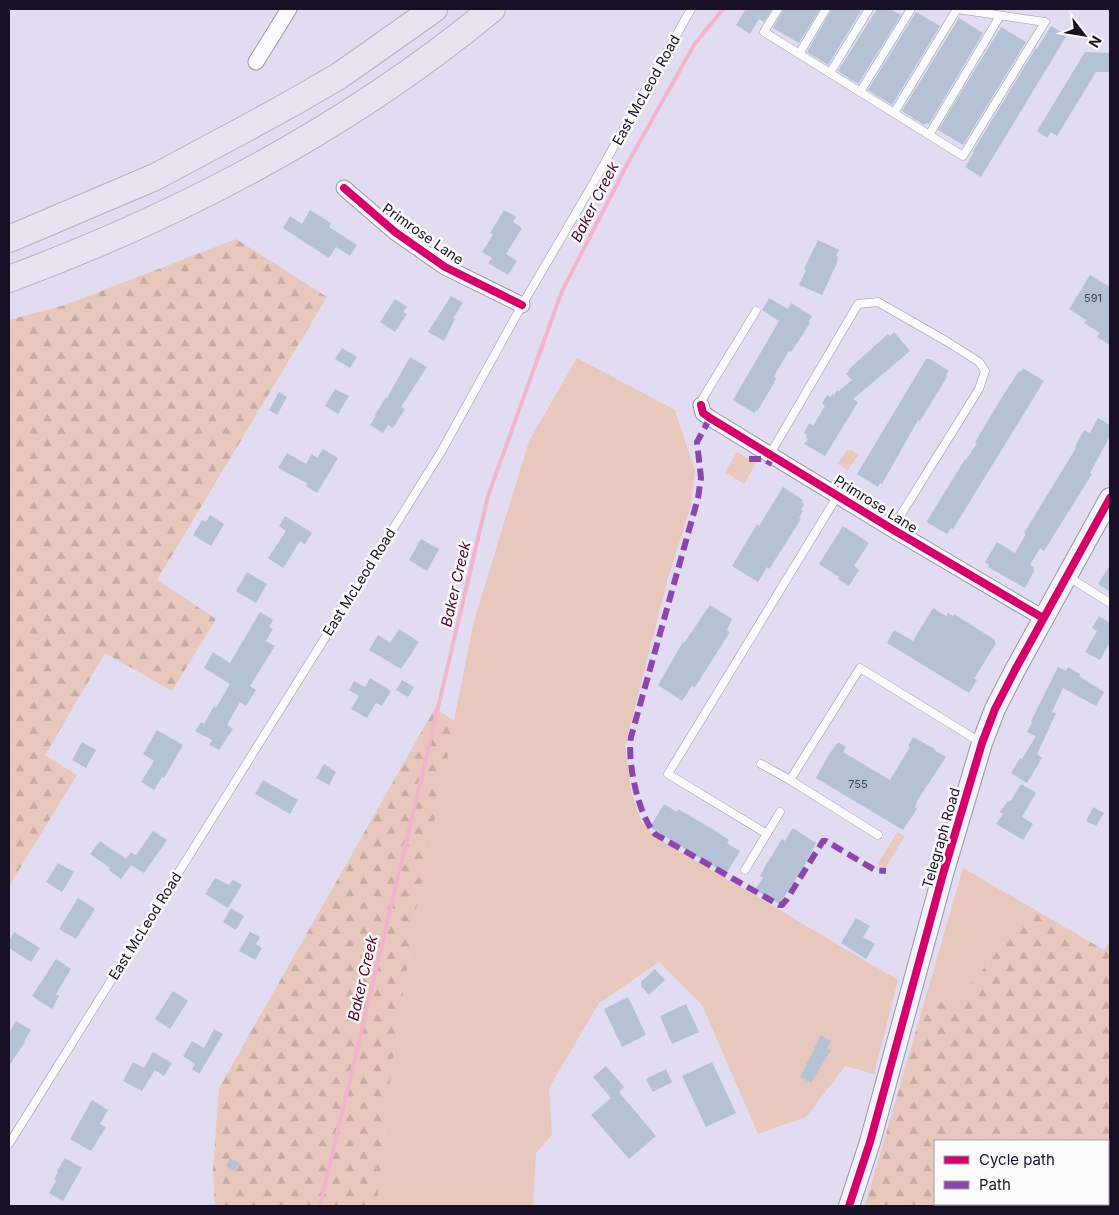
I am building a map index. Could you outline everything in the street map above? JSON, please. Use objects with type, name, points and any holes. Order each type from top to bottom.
[{"type":"highway","points":[[9,239],[155,178],[339,76],[434,9]]},
{"type":"highway","points":[[9,279],[132,230],[253,170],[376,95],[447,45],[492,9]]},
{"type":"street","points":[[256,62],[289,9]]},
{"type":"street","name":"Primrose Lane","points":[[344,188],[395,232],[444,267],[522,305]]},
{"type":"street","name":"Primrose Lane","points":[[701,405],[703,413],[892,529],[1043,618]]},
{"type":"street","name":"Telegraph Road","points":[[849,1206],[870,1142],[943,874],[982,744],[999,701],[1110,498]]},
{"type":"lane","name":"East McLeod Road","points":[[9,1144],[441,452],[522,305],[590,189],[691,9]]},
{"type":"lane","points":[[778,9],[764,32],[962,156],[1045,22],[957,9],[894,113]]},
{"type":"lane","points":[[799,54],[826,9]]},
{"type":"lane","points":[[830,73],[869,9]]},
{"type":"lane","points":[[860,92],[911,9]]},
{"type":"lane","points":[[929,135],[1000,16]]},
{"type":"lane","points":[[770,454],[858,304],[878,302],[946,341],[978,362],[985,371],[979,389],[892,529]]},
{"type":"lane","points":[[701,405],[703,398],[756,311]]},
{"type":"lane","points":[[767,834],[668,774],[838,495]]},
{"type":"lane","points":[[1067,576],[1110,603]]},
{"type":"lane","points":[[790,780],[860,668],[982,744]]},
{"type":"lane","points":[[761,764],[878,835]]},
{"type":"lane","points":[[745,870],[780,812]]},
{"type":"green space","points":[[236,239],[327,297],[157,580],[216,619],[172,691],[105,653],[45,755],[77,775],[9,886],[9,320],[65,305]]},
{"type":"green space","points":[[577,358],[675,410],[695,471],[691,505],[667,582],[625,746],[631,791],[641,821],[654,836],[898,980],[874,1074],[845,1066],[806,1117],[758,1134],[702,1005],[659,962],[599,1003],[549,1088],[552,1135],[536,1153],[533,1206],[377,1206],[389,1089],[415,914],[474,621],[529,441]]},
{"type":"green space","points":[[851,450],[858,455],[848,470],[838,464],[846,451]]},
{"type":"green space","points":[[737,452],[756,463],[744,484],[725,472]]},
{"type":"green space","points":[[435,708],[455,721],[415,914],[389,1089],[377,1206],[215,1206],[213,1169],[219,1088]]},
{"type":"green space","points":[[897,832],[905,836],[885,868],[878,864]]},
{"type":"green space","points":[[963,868],[1032,908],[959,999],[926,996]]},
{"type":"green space","points":[[1032,908],[1104,950],[1110,941],[1110,1206],[865,1206],[926,996],[959,999]]},
{"type":"building","points":[[742,9],[772,9],[764,22],[759,19],[750,34],[736,25],[745,10]]},
{"type":"building","points":[[784,9],[820,9],[799,43],[773,28]]},
{"type":"building","points":[[832,9],[857,9],[861,11],[828,65],[807,52]]},
{"type":"building","points":[[877,9],[890,9],[901,15],[858,84],[838,71]]},
{"type":"building","points":[[916,12],[940,26],[892,105],[868,90]]},
{"type":"building","points":[[959,18],[983,33],[929,124],[926,123],[924,125],[902,111]]},
{"type":"building","points":[[1051,26],[1067,35],[981,177],[965,167],[973,151]]},
{"type":"building","points":[[1001,27],[1026,42],[963,145],[938,130]]},
{"type":"building","points":[[1085,52],[1110,53],[1110,72],[1096,72],[1057,136],[1051,132],[1047,138],[1037,131]]},
{"type":"building","points":[[310,210],[331,223],[329,227],[357,245],[350,256],[336,247],[329,258],[283,228],[290,216],[302,224]]},
{"type":"building","points":[[504,210],[516,217],[513,222],[522,228],[506,254],[517,261],[508,275],[488,263],[492,258],[482,252],[493,235],[490,233]]},
{"type":"building","points":[[818,240],[839,250],[836,256],[838,257],[837,263],[822,295],[799,285],[806,270],[804,269]]},
{"type":"building","points":[[1090,275],[1110,287],[1110,345],[1097,337],[1100,333],[1084,323],[1086,320],[1069,309]]},
{"type":"building","points":[[451,296],[463,303],[453,318],[455,319],[444,341],[428,332]]},
{"type":"building","points":[[769,298],[788,309],[791,303],[812,316],[810,323],[777,371],[774,383],[758,410],[754,413],[733,400],[779,321],[762,310]]},
{"type":"building","points":[[395,299],[407,307],[403,312],[407,314],[395,332],[380,322]]},
{"type":"building","points":[[894,332],[910,351],[853,399],[858,402],[825,456],[804,444],[808,439],[804,433],[809,423],[813,426],[825,406],[822,404],[827,395],[831,397],[832,394],[834,395],[837,390],[839,391],[852,380],[846,374],[849,369],[888,334],[890,336]]},
{"type":"building","points":[[342,348],[357,357],[350,368],[335,359]]},
{"type":"building","points":[[410,357],[427,367],[401,407],[405,409],[393,428],[388,425],[383,433],[370,425]]},
{"type":"building","points":[[926,359],[930,359],[949,371],[946,375],[947,377],[920,421],[918,420],[882,484],[880,483],[878,487],[857,474]]},
{"type":"building","points":[[1023,368],[1044,381],[953,529],[951,528],[947,534],[927,521],[977,443],[975,442],[1002,397]]},
{"type":"building","points":[[335,389],[349,396],[338,414],[325,406]]},
{"type":"building","points":[[279,392],[287,397],[277,415],[269,410]]},
{"type":"building","points":[[1098,418],[1110,425],[1110,436],[1090,473],[1092,474],[1044,551],[1040,548],[1030,565],[1034,567],[1034,571],[1025,588],[988,567],[989,565],[985,562],[997,542],[1015,553],[1026,534],[1024,533],[1076,448],[1084,430],[1090,433]]},
{"type":"building","points":[[323,449],[338,458],[317,493],[306,486],[307,483],[278,468],[287,453],[306,464],[312,454],[317,458]]},
{"type":"building","points":[[783,487],[803,500],[804,504],[801,510],[803,511],[799,518],[801,519],[769,569],[767,567],[758,582],[732,566],[757,524],[759,526]]},
{"type":"building","points":[[210,515],[224,524],[211,546],[193,535],[202,520],[206,522]]},
{"type":"building","points":[[285,516],[312,533],[305,544],[300,541],[283,568],[268,558],[286,531],[279,526]]},
{"type":"building","points":[[843,526],[869,543],[854,566],[859,570],[849,586],[819,564]]},
{"type":"building","points":[[421,539],[439,549],[427,571],[409,560]]},
{"type":"building","points":[[1110,565],[1110,592],[1098,584]]},
{"type":"building","points":[[247,572],[267,584],[256,603],[236,591]]},
{"type":"building","points":[[710,605],[732,619],[727,630],[730,632],[695,687],[692,686],[682,701],[658,685],[683,642]]},
{"type":"building","points":[[933,608],[946,616],[948,613],[953,616],[954,614],[995,640],[994,642],[996,643],[974,679],[977,680],[969,693],[887,643],[894,630],[913,641]]},
{"type":"building","points":[[260,612],[273,620],[269,627],[273,629],[266,641],[275,646],[250,686],[256,690],[246,706],[240,702],[227,725],[233,729],[219,750],[209,745],[212,740],[195,731],[201,722],[204,724],[214,706],[216,708],[230,684],[204,668],[213,652],[230,663]]},
{"type":"building","points":[[1099,616],[1110,623],[1110,642],[1100,660],[1085,652],[1097,631],[1092,628]]},
{"type":"building","points":[[399,629],[419,642],[401,669],[369,650],[378,635],[390,643]]},
{"type":"building","points":[[1058,667],[1066,671],[1068,667],[1104,692],[1096,706],[1063,688],[1052,712],[1056,713],[1037,754],[1042,758],[1027,783],[1011,773],[1036,736],[1027,732]]},
{"type":"building","points":[[370,678],[391,691],[382,706],[376,703],[367,718],[351,709],[359,696],[349,690],[354,681],[365,687]]},
{"type":"building","points":[[402,680],[414,687],[408,697],[396,690]]},
{"type":"building","points":[[157,730],[183,745],[164,778],[162,777],[154,790],[141,782],[154,761],[143,754]]},
{"type":"building","points":[[913,737],[946,757],[917,801],[915,807],[917,809],[903,830],[816,778],[838,742],[846,747],[843,752],[890,780],[910,747],[908,746]]},
{"type":"building","points":[[82,742],[96,750],[86,768],[72,760]]},
{"type":"building","points":[[324,764],[336,772],[329,785],[316,778]]},
{"type":"building","points":[[263,780],[298,800],[290,814],[255,794]]},
{"type":"building","points":[[1021,784],[1036,793],[1022,817],[1033,824],[1023,840],[996,824],[1003,814],[1000,812],[1008,801],[1010,802]]},
{"type":"building","points":[[664,804],[677,812],[678,809],[714,830],[729,840],[727,843],[740,851],[726,874],[650,827]]},
{"type":"building","points":[[1093,807],[1104,813],[1096,826],[1086,821]]},
{"type":"building","points":[[793,828],[816,843],[802,870],[779,904],[755,890],[763,878],[760,876],[766,865],[782,839],[785,841]]},
{"type":"building","points":[[153,831],[167,840],[144,873],[131,865],[121,879],[109,870],[110,868],[90,854],[100,841],[126,859],[131,852],[136,855]]},
{"type":"building","points":[[58,863],[74,872],[62,892],[46,882]]},
{"type":"building","points":[[215,878],[229,885],[233,880],[242,885],[228,908],[205,894]]},
{"type":"building","points":[[78,898],[95,909],[76,939],[59,929]]},
{"type":"building","points":[[231,908],[244,916],[236,930],[223,922]]},
{"type":"building","points":[[856,918],[870,926],[863,937],[875,944],[866,959],[841,943]]},
{"type":"building","points":[[14,932],[40,948],[31,962],[9,948],[9,940]]},
{"type":"building","points":[[250,932],[260,937],[256,944],[262,948],[255,960],[239,951]]},
{"type":"building","points":[[56,959],[71,969],[56,994],[59,996],[52,1009],[32,996]]},
{"type":"building","points":[[655,969],[665,980],[649,995],[641,986],[641,982]]},
{"type":"building","points":[[173,991],[188,1001],[170,1029],[155,1019]]},
{"type":"building","points":[[628,997],[646,1035],[622,1047],[604,1009]]},
{"type":"building","points":[[686,1004],[699,1032],[672,1044],[660,1016]]},
{"type":"building","points":[[16,1021],[31,1030],[9,1066],[9,1033]]},
{"type":"building","points":[[214,1029],[223,1034],[199,1074],[192,1069],[195,1064],[183,1056],[192,1041],[204,1048]]},
{"type":"building","points":[[821,1035],[831,1041],[827,1048],[831,1050],[811,1083],[800,1077]]},
{"type":"building","points":[[153,1052],[172,1063],[164,1076],[155,1070],[142,1091],[123,1081],[133,1062],[144,1068]]},
{"type":"building","points":[[712,1062],[736,1113],[706,1127],[682,1076]]},
{"type":"building","points":[[606,1066],[624,1087],[619,1092],[656,1136],[629,1159],[591,1115],[611,1098],[593,1077]]},
{"type":"building","points":[[666,1069],[672,1082],[653,1092],[646,1079]]},
{"type":"building","points":[[92,1100],[108,1110],[100,1124],[106,1127],[91,1151],[70,1139]]},
{"type":"building","points":[[65,1158],[82,1168],[63,1201],[49,1193],[56,1181],[54,1179],[57,1171]]},
{"type":"building","points":[[230,1158],[239,1163],[235,1171],[226,1166]]},
{"type":"waterway","name":"Baker Creek","points":[[320,1206],[488,496],[562,291],[630,159],[694,45],[723,9]]},
{"type":"marked path","points":[[710,418],[697,442],[701,478],[698,498],[631,737],[632,773],[644,814],[655,834],[779,905],[782,905],[787,899],[823,841],[875,870],[886,871]]},
{"type":"marked path","points":[[749,459],[763,459],[772,464]]},
{"type":"cycle path","points":[[344,188],[395,232],[445,267],[522,305]]},
{"type":"cycle path","points":[[701,405],[703,413],[710,418],[1043,618]]},
{"type":"cycle path","points":[[849,1206],[870,1142],[943,874],[982,743],[995,709],[1015,670],[1110,498]]}]
